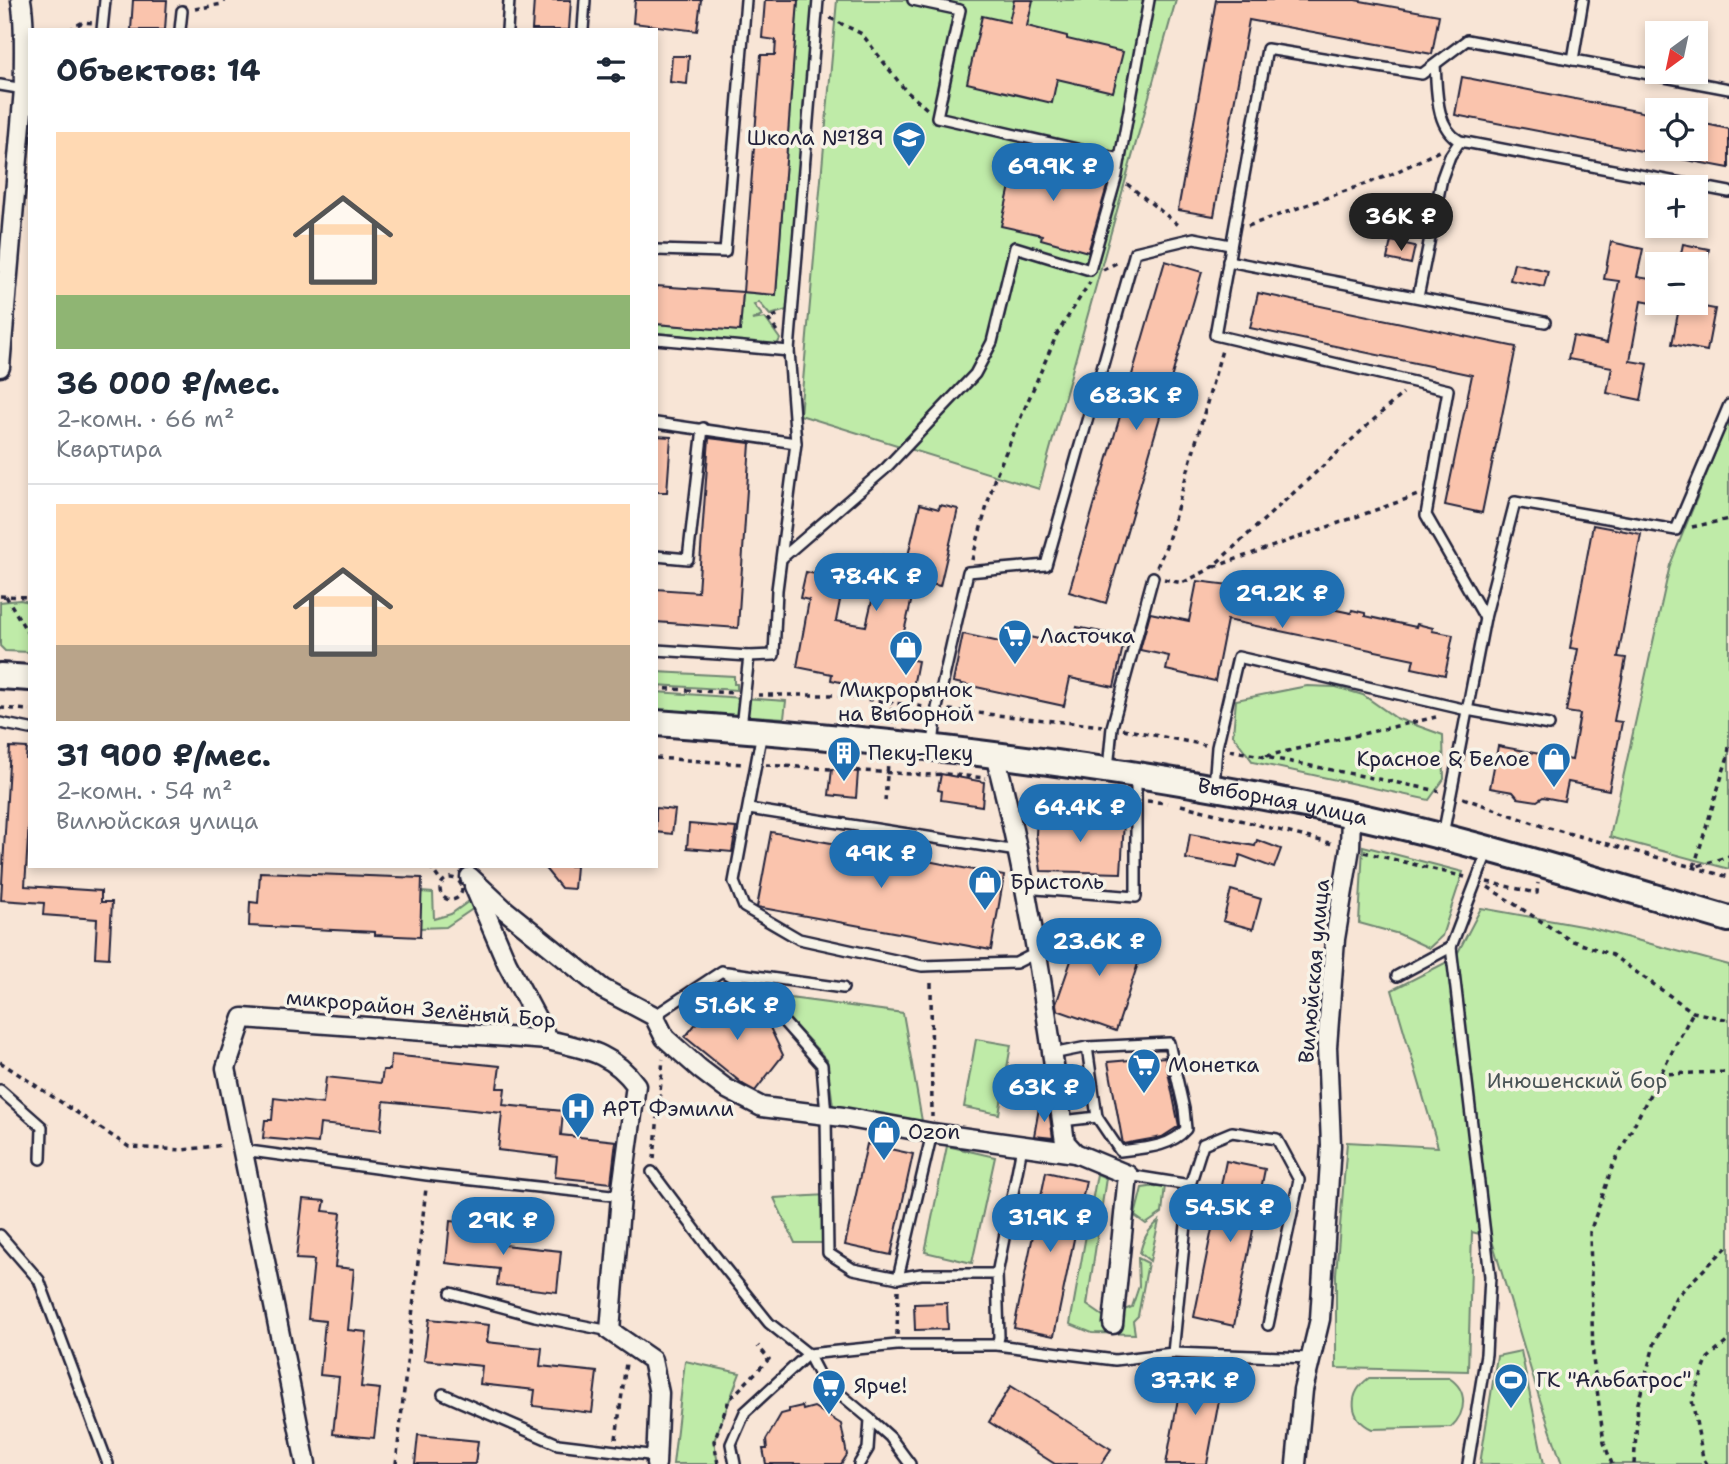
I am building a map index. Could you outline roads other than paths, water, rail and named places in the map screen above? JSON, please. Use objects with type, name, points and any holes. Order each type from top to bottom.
[{"type":"main road","points":[[0,676],[28,678]]},
{"type":"main road","name":"Выборная улица","points":[[658,723],[933,747],[1214,788],[1442,836],[1729,919]]},
{"type":"street","points":[[0,367],[23,188],[21,0]]},
{"type":"street","points":[[995,755],[1036,953],[1065,1142],[1075,1153]]},
{"type":"street","name":"Вилюйская улица","points":[[1296,1464],[1303,1390],[1320,1319],[1331,1145],[1326,1047],[1335,939],[1350,848],[1351,815]]},
{"type":"street","points":[[467,870],[505,910],[603,989],[654,1016],[665,1038],[725,1088],[762,1107],[1075,1153],[1128,1175],[1113,1324]]},
{"type":"street","points":[[467,870],[507,963],[548,1040]]},
{"type":"street","name":"микрорайон Зелёный Бор","points":[[306,1464],[226,1068],[243,1018],[548,1040],[595,1051],[615,1062],[636,1084],[621,1196],[610,1331]]},
{"type":"street","points":[[610,1331],[652,1360],[659,1393],[657,1460]]},
{"type":"lane","points":[[103,27],[105,0]]},
{"type":"lane","points":[[507,28],[509,0]]},
{"type":"lane","points":[[583,28],[585,0]]},
{"type":"lane","points":[[658,250],[724,252],[746,0]]},
{"type":"lane","points":[[658,650],[774,655],[777,590],[796,443],[789,351],[818,0]]},
{"type":"lane","points":[[913,0],[960,10],[937,117],[1119,159]]},
{"type":"lane","points":[[782,558],[884,469],[975,374],[992,342],[1015,247],[1090,271],[1117,176],[1149,0]]},
{"type":"lane","points":[[1573,60],[1583,0]]},
{"type":"lane","points":[[180,28],[182,11]]},
{"type":"lane","points":[[1485,618],[1426,515],[1448,390],[1215,335],[1267,49],[1422,74],[1467,40],[1729,89]]},
{"type":"lane","points":[[1435,65],[1441,116],[1448,132],[1460,141],[1729,192]]},
{"type":"lane","points":[[0,85],[24,89]]},
{"type":"lane","points":[[1418,297],[1442,178],[1450,156],[1460,141]]},
{"type":"lane","points":[[933,747],[936,708],[968,572],[1046,565],[1135,252],[1194,238],[1230,245]]},
{"type":"lane","points":[[1228,261],[1545,322]]},
{"type":"lane","points":[[658,338],[789,351]]},
{"type":"lane","points":[[1442,836],[1485,618],[1515,502],[1676,530],[1729,405]]},
{"type":"lane","points":[[658,423],[796,443]]},
{"type":"lane","points":[[658,556],[688,559],[703,428]]},
{"type":"lane","points":[[1108,771],[1112,727],[1153,577]]},
{"type":"lane","points":[[749,656],[745,694],[757,764],[734,882],[744,907],[799,940],[922,966],[1016,963],[1036,953]]},
{"type":"lane","points":[[1214,788],[1217,747],[1238,657],[1467,710],[1549,725]]},
{"type":"lane","points":[[0,723],[28,729]]},
{"type":"lane","points":[[1024,888],[1136,897],[1136,775]]},
{"type":"lane","points":[[749,809],[1017,851]]},
{"type":"lane","points":[[1468,1464],[1486,1354],[1490,1276],[1451,947],[1488,850]]},
{"type":"lane","points":[[1396,976],[1451,947]]},
{"type":"lane","points":[[654,1016],[722,971],[843,988]]},
{"type":"lane","points":[[722,971],[759,994],[822,1065],[826,1115],[828,1253],[853,1269],[898,1278],[921,1274],[997,1274]]},
{"type":"lane","points":[[1052,1054],[1087,1047],[1169,1043],[1186,1129],[1178,1139],[1160,1145],[1119,1151],[1097,1117],[1087,1047]]},
{"type":"lane","points":[[0,1090],[42,1127],[41,1159]]},
{"type":"lane","points":[[1062,1121],[1097,1117]]},
{"type":"lane","points":[[1172,1353],[1190,1185],[1203,1144],[1232,1132],[1278,1139],[1299,1180],[1268,1325]]},
{"type":"lane","points":[[898,1278],[932,1133]]},
{"type":"lane","points":[[241,1146],[427,1175],[621,1196]]},
{"type":"lane","points":[[998,1345],[997,1274],[1022,1147]]},
{"type":"lane","points":[[652,1172],[769,1323],[808,1354],[820,1377],[890,1437],[910,1464]]},
{"type":"lane","points":[[1128,1175],[1190,1185]]},
{"type":"lane","points":[[0,1235],[40,1279],[108,1464]]},
{"type":"lane","points":[[451,1293],[535,1316],[610,1331]]},
{"type":"lane","points":[[735,1464],[731,1444],[745,1412],[808,1354],[897,1345],[998,1345],[1115,1360],[1172,1353],[1310,1359]]},
{"type":"lane","points":[[443,1394],[558,1444],[615,1451],[657,1460]]},
{"type":"lane","points":[[859,1464],[868,1449],[870,1419]]},
{"type":"place","name":"Школа №189","points":[[909,168]]},
{"type":"place","name":"Ласточка","points":[[1015,666]]},
{"type":"place","name":"Микрорынок на Выборной","points":[[906,677]]},
{"type":"place","name":"Пеку-Пеку","points":[[844,783]]},
{"type":"place","name":"Красное & Белое","points":[[1554,789]]},
{"type":"place","name":"Бристоль","points":[[985,912]]},
{"type":"place","name":"Монетка","points":[[1144,1095]]},
{"type":"place","name":"АРТ Фэмили","points":[[578,1139]]},
{"type":"place","name":"Ozon","points":[[884,1162]]},
{"type":"place","name":"ГК \"Альбатрос\"","points":[[1511,1410]]},
{"type":"place","name":"Ярче!","points":[[829,1416]]},
{"type":"park label","name":"Инюшенский бор","points":[[1577,1081]]}]
